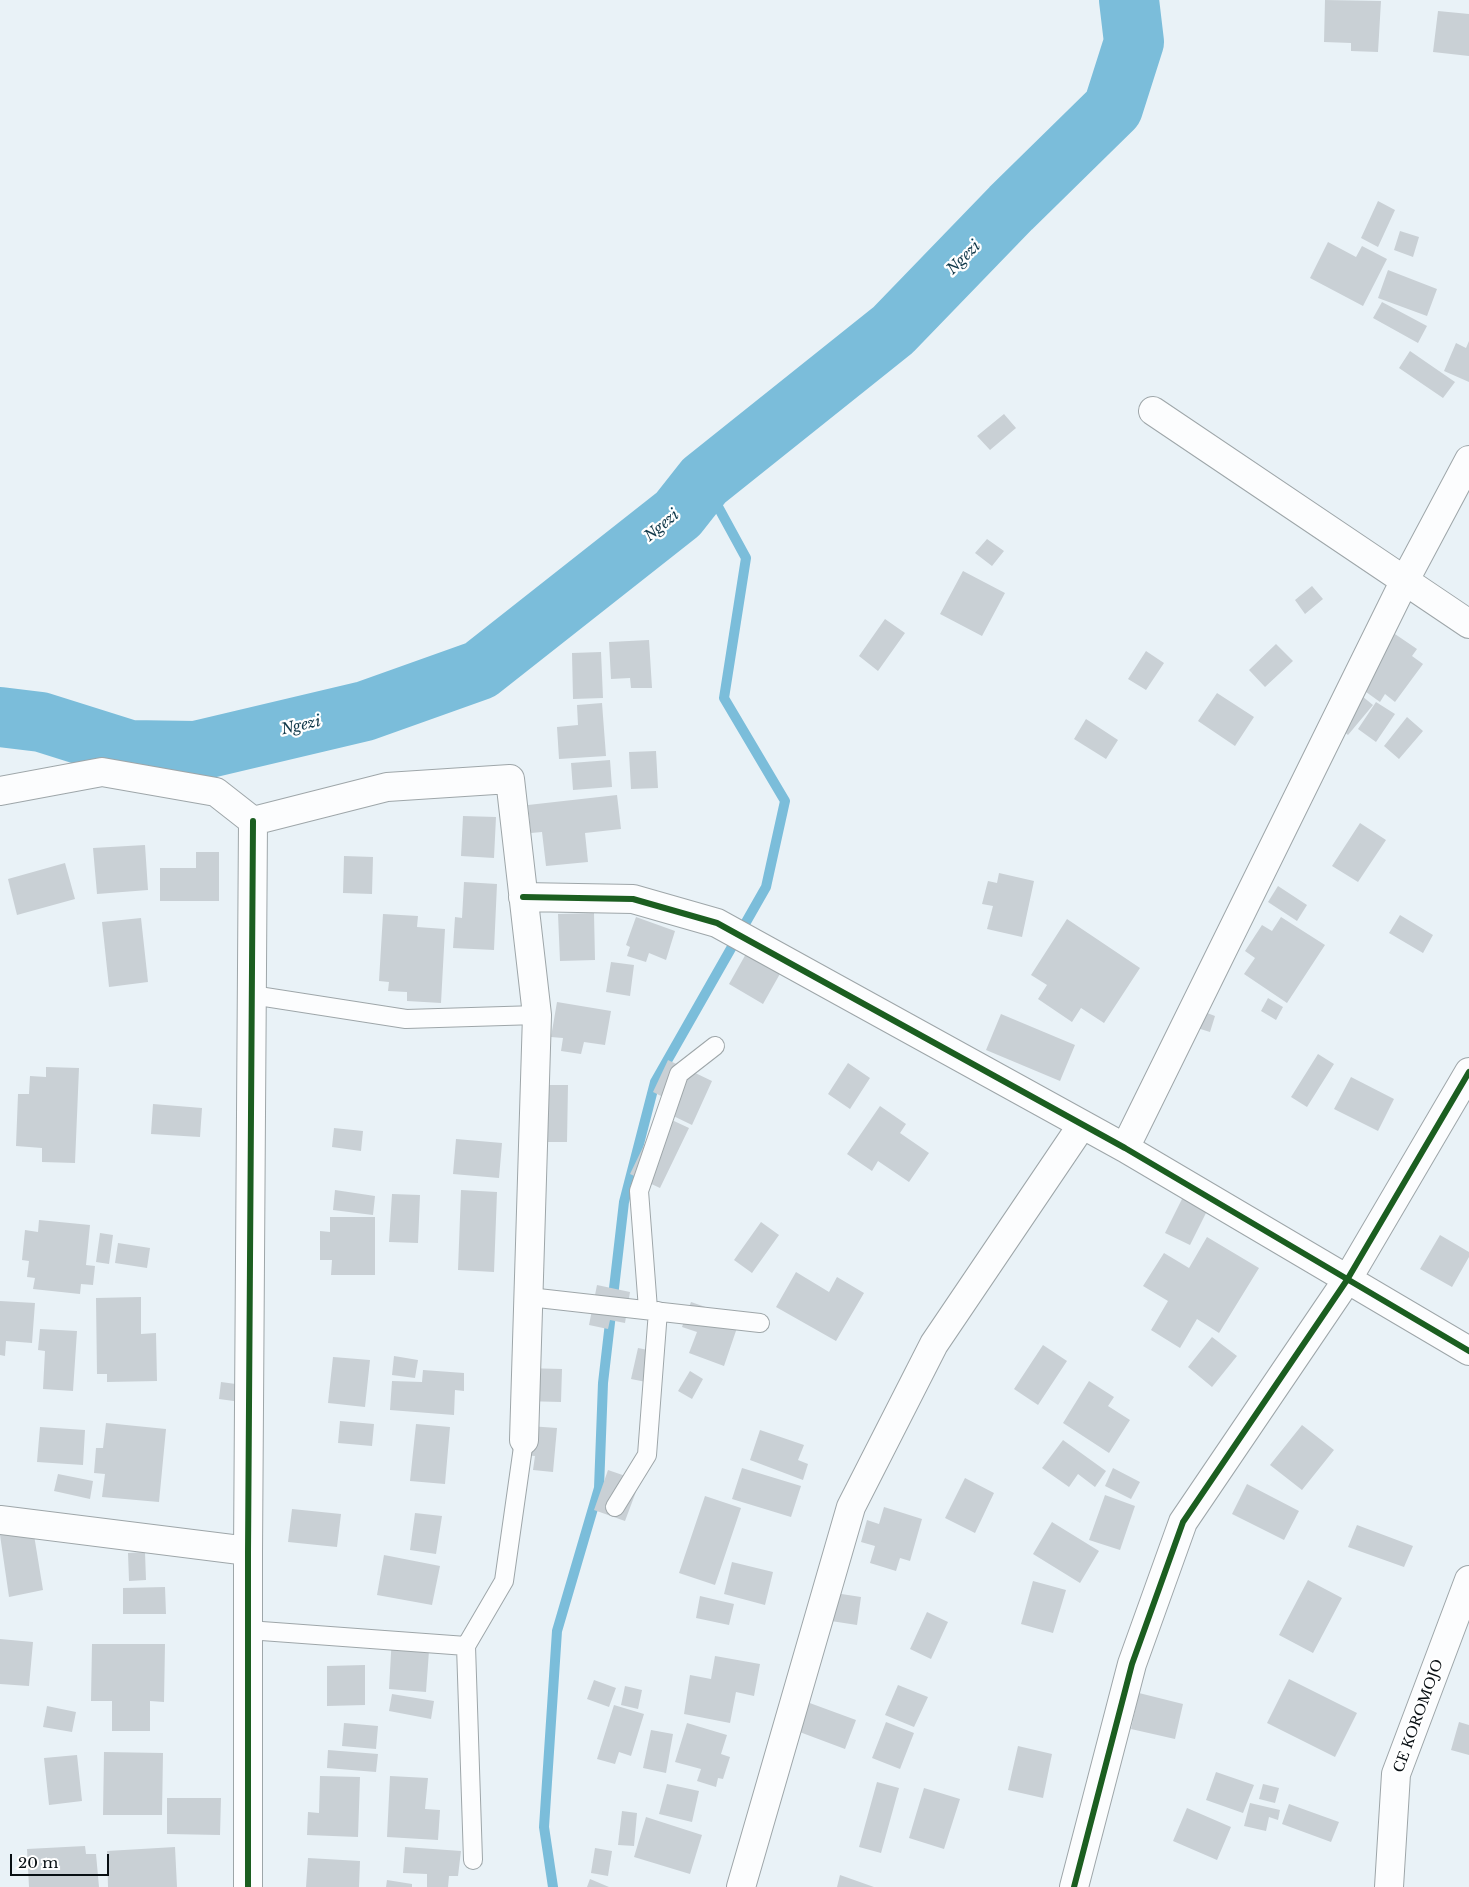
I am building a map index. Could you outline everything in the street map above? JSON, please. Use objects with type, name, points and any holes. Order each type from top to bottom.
[{"type":"street","points":[[1153,411],[1404,582],[1469,624]]},
{"type":"street","points":[[1124,1148],[1404,582],[1469,460]]},
{"type":"street","points":[[0,791],[102,772],[216,792],[252,821]]},
{"type":"street","points":[[252,821],[387,787],[510,779],[536,1014],[524,1440]]},
{"type":"street","points":[[248,1887],[252,821]]},
{"type":"street","points":[[523,896],[633,898],[717,923],[1124,1148],[1469,1351]]},
{"type":"street","points":[[1074,1887],[1132,1664],[1183,1522],[1347,1280],[1469,1072]]},
{"type":"street","points":[[741,1887],[851,1507],[934,1344],[1082,1125]]},
{"type":"street","points":[[0,1520],[248,1551]]},
{"type":"street","name":"CE KOROMOJO","points":[[1390,1887],[1396,1774],[1469,1580]]},
{"type":"lane","points":[[252,995],[406,1019],[536,1014]]},
{"type":"lane","points":[[615,1507],[647,1455],[653,1310],[639,1191],[679,1074],[715,1046]]},
{"type":"lane","points":[[529,1297],[760,1323]]},
{"type":"lane","points":[[473,1860],[466,1646],[504,1581],[524,1440]]},
{"type":"lane","points":[[248,1630],[466,1646]]},
{"type":"building","points":[[1325,0],[1381,1],[1378,52],[1351,51],[1351,43],[1324,42]]},
{"type":"building","points":[[1438,11],[1469,14],[1469,56],[1433,52]]},
{"type":"building","points":[[1378,201],[1395,210],[1378,247],[1361,238]]},
{"type":"building","points":[[1400,231],[1419,237],[1413,257],[1394,250]]},
{"type":"building","points":[[1328,242],[1356,257],[1362,246],[1387,259],[1363,306],[1310,278]]},
{"type":"building","points":[[1388,270],[1437,289],[1427,316],[1378,298]]},
{"type":"building","points":[[1382,302],[1427,326],[1418,343],[1373,318]]},
{"type":"building","points":[[1469,341],[1469,382],[1444,371],[1456,343],[1466,348]]},
{"type":"building","points":[[1410,351],[1455,382],[1443,398],[1399,368]]},
{"type":"building","points":[[1004,414],[1016,428],[990,450],[977,436]]},
{"type":"building","points":[[987,539],[1004,551],[992,566],[975,553]]},
{"type":"building","points":[[963,571],[1005,593],[982,636],[940,614]]},
{"type":"building","points":[[1312,586],[1323,599],[1305,614],[1295,600]]},
{"type":"building","points":[[885,619],[905,633],[878,671],[859,656]]},
{"type":"building","points":[[1392,632],[1417,649],[1412,656],[1423,664],[1395,702],[1385,694],[1380,702],[1355,684]]},
{"type":"building","points":[[649,640],[652,688],[631,688],[630,678],[611,679],[609,642]]},
{"type":"building","points":[[1276,644],[1293,661],[1265,687],[1249,670]]},
{"type":"building","points":[[1146,651],[1164,663],[1146,690],[1128,679]]},
{"type":"building","points":[[601,652],[603,698],[573,699],[572,653]]},
{"type":"building","points":[[1357,692],[1373,705],[1348,735],[1332,721]]},
{"type":"building","points":[[1217,693],[1254,717],[1235,746],[1198,721]]},
{"type":"building","points":[[1376,702],[1395,714],[1376,742],[1358,729]]},
{"type":"building","points":[[602,703],[606,756],[559,759],[557,727],[578,725],[577,705]]},
{"type":"building","points":[[1407,717],[1423,731],[1399,759],[1384,746]]},
{"type":"building","points":[[1086,719],[1118,740],[1106,759],[1074,739]]},
{"type":"building","points":[[656,751],[658,788],[631,789],[629,752]]},
{"type":"building","points":[[610,760],[612,787],[573,790],[571,763]]},
{"type":"building","points":[[617,795],[621,829],[585,833],[588,862],[546,866],[542,832],[531,833],[528,805]]},
{"type":"building","points":[[463,816],[496,817],[494,858],[461,856]]},
{"type":"building","points":[[1360,823],[1386,840],[1358,882],[1332,866]]},
{"type":"building","points":[[145,845],[148,890],[97,894],[93,848]]},
{"type":"building","points":[[196,852],[219,852],[219,901],[160,901],[160,868],[196,868]]},
{"type":"building","points":[[344,856],[373,857],[372,894],[343,893]]},
{"type":"building","points":[[65,863],[75,899],[17,915],[8,879]]},
{"type":"building","points":[[999,873],[1034,881],[1022,937],[987,929],[993,906],[982,904],[988,881],[997,883]]},
{"type":"building","points":[[464,882],[497,884],[494,950],[453,948],[455,917],[462,918]]},
{"type":"building","points":[[1278,886],[1307,905],[1297,921],[1268,902]]},
{"type":"building","points":[[594,913],[595,960],[560,961],[558,914]]},
{"type":"building","points":[[383,914],[418,916],[417,927],[445,929],[441,1003],[407,1001],[407,992],[388,991],[389,982],[379,981]]},
{"type":"building","points":[[1400,915],[1433,935],[1423,953],[1389,933]]},
{"type":"building","points":[[636,917],[675,931],[666,960],[649,953],[646,962],[627,956],[630,947],[626,945]]},
{"type":"building","points":[[1281,917],[1325,945],[1287,1003],[1244,974],[1255,958],[1245,951],[1262,925],[1272,931]]},
{"type":"building","points":[[141,918],[148,982],[109,987],[102,922]]},
{"type":"building","points":[[1067,919],[1140,968],[1104,1023],[1081,1008],[1072,1022],[1038,999],[1047,985],[1031,975]]},
{"type":"building","points":[[747,952],[781,972],[763,1004],[729,984]]},
{"type":"building","points":[[611,962],[634,965],[630,996],[606,992]]},
{"type":"building","points":[[1268,998],[1283,1007],[1276,1020],[1261,1011]]},
{"type":"building","points":[[557,1002],[611,1011],[605,1045],[584,1042],[581,1054],[561,1051],[563,1038],[551,1037]]},
{"type":"building","points":[[1181,1003],[1215,1016],[1210,1032],[1175,1021]]},
{"type":"building","points":[[1001,1014],[1075,1045],[1060,1081],[986,1050]]},
{"type":"building","points":[[1318,1054],[1334,1064],[1307,1107],[1291,1097]]},
{"type":"building","points":[[668,1060],[712,1081],[692,1125],[663,1111],[669,1100],[653,1092]]},
{"type":"building","points":[[848,1063],[870,1078],[850,1109],[828,1094]]},
{"type":"building","points":[[46,1067],[79,1068],[75,1163],[42,1162],[42,1148],[16,1146],[18,1094],[29,1094],[30,1076],[46,1077]]},
{"type":"building","points":[[1351,1077],[1394,1099],[1378,1131],[1334,1109]]},
{"type":"building","points":[[539,1085],[568,1085],[567,1142],[539,1142]]},
{"type":"building","points":[[153,1104],[202,1108],[200,1137],[151,1134]]},
{"type":"building","points":[[880,1106],[906,1124],[900,1133],[929,1153],[909,1182],[878,1161],[872,1171],[847,1154]]},
{"type":"building","points":[[659,1114],[689,1128],[660,1188],[630,1174]]},
{"type":"building","points":[[334,1128],[363,1131],[361,1151],[332,1147]]},
{"type":"building","points":[[456,1139],[502,1143],[499,1178],[453,1174]]},
{"type":"building","points":[[335,1190],[375,1196],[373,1215],[333,1210]]},
{"type":"building","points":[[461,1190],[497,1192],[494,1272],[458,1270]]},
{"type":"building","points":[[392,1194],[420,1195],[418,1243],[389,1242]]},
{"type":"building","points":[[1184,1195],[1209,1207],[1190,1245],[1165,1233]]},
{"type":"building","points":[[330,1217],[375,1217],[375,1275],[331,1275],[332,1260],[320,1260],[320,1231],[330,1232]]},
{"type":"building","points":[[39,1220],[90,1225],[86,1265],[95,1266],[93,1285],[81,1284],[80,1294],[33,1289],[35,1278],[27,1277],[29,1261],[22,1260],[25,1230],[38,1232]]},
{"type":"building","points":[[761,1222],[779,1235],[752,1273],[734,1260]]},
{"type":"building","points":[[100,1233],[113,1235],[109,1264],[96,1262]]},
{"type":"building","points":[[1440,1235],[1469,1252],[1469,1257],[1452,1287],[1420,1269]]},
{"type":"building","points":[[1207,1237],[1259,1268],[1219,1333],[1197,1319],[1180,1348],[1151,1330],[1168,1301],[1143,1286],[1164,1253],[1189,1268]]},
{"type":"building","points":[[118,1243],[150,1248],[147,1268],[115,1263]]},
{"type":"building","points":[[796,1272],[829,1292],[837,1277],[864,1293],[836,1341],[776,1307]]},
{"type":"building","points":[[597,1285],[630,1292],[625,1323],[610,1320],[608,1329],[589,1325]]},
{"type":"building","points":[[141,1297],[141,1334],[156,1333],[157,1381],[107,1382],[107,1374],[97,1374],[96,1298]]},
{"type":"building","points":[[0,1301],[35,1303],[32,1343],[6,1341],[5,1356],[0,1355]]},
{"type":"building","points":[[691,1302],[740,1319],[724,1366],[689,1353],[697,1332],[682,1327]]},
{"type":"building","points":[[40,1329],[77,1331],[73,1391],[43,1389],[45,1351],[38,1350]]},
{"type":"building","points":[[1212,1337],[1237,1356],[1212,1387],[1188,1367]]},
{"type":"building","points":[[1043,1345],[1067,1361],[1038,1405],[1014,1389]]},
{"type":"building","points":[[638,1348],[653,1351],[646,1382],[631,1379]]},
{"type":"building","points":[[394,1356],[418,1360],[415,1378],[392,1375]]},
{"type":"building","points":[[333,1357],[370,1360],[365,1407],[328,1403]]},
{"type":"building","points":[[524,1368],[562,1369],[561,1402],[523,1401]]},
{"type":"building","points":[[423,1370],[464,1373],[464,1391],[455,1390],[454,1415],[390,1410],[392,1381],[422,1382]]},
{"type":"building","points":[[690,1371],[703,1379],[692,1399],[678,1391]]},
{"type":"building","points":[[1089,1381],[1114,1397],[1108,1406],[1130,1420],[1109,1453],[1063,1423]]},
{"type":"building","points":[[221,1382],[243,1385],[241,1402],[219,1399]]},
{"type":"building","points":[[340,1421],[374,1424],[372,1446],[338,1443]]},
{"type":"building","points":[[106,1423],[166,1429],[159,1502],[102,1497],[105,1474],[94,1473],[96,1448],[103,1448]]},
{"type":"building","points":[[416,1424],[450,1427],[445,1484],[410,1481]]},
{"type":"building","points":[[515,1425],[557,1428],[553,1472],[533,1470],[535,1456],[512,1454]]},
{"type":"building","points":[[1302,1425],[1334,1450],[1302,1490],[1270,1465]]},
{"type":"building","points":[[40,1427],[85,1430],[83,1465],[37,1462]]},
{"type":"building","points":[[760,1430],[804,1445],[798,1460],[808,1464],[803,1480],[750,1460]]},
{"type":"building","points":[[1063,1440],[1106,1471],[1095,1487],[1078,1474],[1069,1487],[1042,1468]]},
{"type":"building","points":[[742,1468],[801,1486],[791,1517],[732,1499]]},
{"type":"building","points":[[1113,1468],[1140,1482],[1131,1499],[1105,1486]]},
{"type":"building","points":[[608,1470],[640,1481],[625,1521],[594,1510]]},
{"type":"building","points":[[58,1474],[93,1481],[90,1499],[54,1491]]},
{"type":"building","points":[[965,1478],[994,1493],[975,1533],[945,1518]]},
{"type":"building","points":[[1247,1484],[1299,1511],[1284,1540],[1232,1514]]},
{"type":"building","points":[[1105,1495],[1135,1506],[1120,1550],[1089,1540]]},
{"type":"building","points":[[705,1496],[741,1508],[715,1585],[679,1573]]},
{"type":"building","points":[[884,1507],[922,1519],[910,1561],[900,1558],[896,1571],[870,1563],[875,1546],[861,1542],[867,1520],[879,1524]]},
{"type":"building","points":[[292,1509],[341,1514],[337,1547],[288,1542]]},
{"type":"building","points":[[415,1513],[442,1516],[436,1554],[410,1550]]},
{"type":"building","points":[[1052,1522],[1099,1551],[1080,1583],[1033,1554]]},
{"type":"building","points":[[1357,1525],[1413,1546],[1404,1567],[1348,1547]]},
{"type":"building","points":[[33,1529],[43,1590],[9,1597],[0,1535]]},
{"type":"building","points":[[145,1552],[146,1580],[129,1581],[128,1553]]},
{"type":"building","points":[[384,1555],[440,1566],[432,1605],[377,1595]]},
{"type":"building","points":[[732,1562],[773,1572],[765,1605],[724,1594]]},
{"type":"building","points":[[1308,1580],[1342,1598],[1313,1653],[1279,1635]]},
{"type":"building","points":[[1033,1581],[1066,1590],[1053,1633],[1021,1624]]},
{"type":"building","points":[[165,1587],[166,1614],[123,1614],[123,1588]]},
{"type":"building","points":[[822,1591],[861,1597],[857,1625],[818,1619]]},
{"type":"building","points":[[700,1596],[734,1604],[729,1625],[696,1618]]},
{"type":"building","points":[[927,1612],[948,1622],[931,1659],[910,1649]]},
{"type":"building","points":[[392,1636],[430,1637],[426,1692],[389,1689]]},
{"type":"building","points":[[0,1639],[33,1642],[29,1686],[0,1684]]},
{"type":"building","points":[[92,1644],[165,1644],[164,1702],[150,1701],[150,1731],[112,1731],[112,1701],[91,1701]]},
{"type":"building","points":[[715,1656],[760,1664],[754,1696],[736,1692],[730,1723],[684,1714],[690,1675],[711,1679]]},
{"type":"building","points":[[365,1665],[365,1705],[327,1706],[327,1666]]},
{"type":"building","points":[[1289,1679],[1357,1713],[1335,1757],[1267,1723]]},
{"type":"building","points":[[594,1680],[616,1688],[609,1707],[587,1699]]},
{"type":"building","points":[[898,1685],[928,1697],[914,1727],[885,1715]]},
{"type":"building","points":[[625,1686],[642,1690],[638,1709],[621,1705]]},
{"type":"building","points":[[1139,1693],[1183,1704],[1175,1739],[1131,1729]]},
{"type":"building","points":[[392,1694],[434,1701],[431,1719],[389,1711]]},
{"type":"building","points":[[807,1702],[856,1720],[845,1749],[797,1731]]},
{"type":"building","points":[[614,1705],[644,1714],[631,1756],[619,1752],[615,1764],[597,1759]]},
{"type":"building","points":[[47,1706],[76,1712],[72,1732],[43,1727]]},
{"type":"building","points":[[886,1722],[914,1733],[900,1769],[872,1758]]},
{"type":"building","points":[[1459,1722],[1469,1725],[1469,1755],[1451,1750]]},
{"type":"building","points":[[344,1723],[378,1726],[376,1749],[342,1746]]},
{"type":"building","points":[[687,1723],[727,1735],[721,1754],[730,1757],[723,1779],[718,1778],[716,1787],[697,1781],[701,1769],[675,1762]]},
{"type":"building","points":[[651,1730],[673,1734],[666,1773],[643,1768]]},
{"type":"building","points":[[1018,1746],[1052,1754],[1043,1798],[1008,1790]]},
{"type":"building","points":[[328,1750],[378,1754],[376,1772],[327,1768]]},
{"type":"building","points":[[104,1752],[163,1753],[162,1815],[103,1815]]},
{"type":"building","points":[[77,1755],[82,1801],[49,1805],[44,1758]]},
{"type":"building","points":[[1216,1772],[1254,1785],[1243,1813],[1206,1800]]},
{"type":"building","points":[[320,1776],[360,1777],[358,1837],[307,1835],[308,1812],[319,1813]]},
{"type":"building","points":[[390,1776],[428,1778],[425,1809],[440,1810],[438,1840],[387,1837]]},
{"type":"building","points":[[877,1782],[899,1788],[881,1853],[859,1847]]},
{"type":"building","points":[[667,1784],[699,1791],[692,1822],[659,1814]]},
{"type":"building","points":[[1263,1784],[1279,1788],[1275,1803],[1259,1799]]},
{"type":"building","points":[[924,1788],[960,1799],[944,1849],[909,1838]]},
{"type":"building","points":[[167,1798],[221,1798],[220,1835],[167,1834]]},
{"type":"building","points":[[1250,1803],[1280,1810],[1278,1820],[1269,1817],[1266,1831],[1244,1826]]},
{"type":"building","points":[[1289,1804],[1339,1822],[1331,1842],[1282,1824]]},
{"type":"building","points":[[1187,1808],[1231,1827],[1217,1860],[1173,1841]]},
{"type":"building","points":[[622,1811],[637,1813],[634,1846],[618,1845]]},
{"type":"building","points":[[646,1817],[702,1835],[690,1874],[634,1857]]},
{"type":"building","points":[[85,1846],[86,1854],[96,1854],[99,1887],[29,1887],[27,1849]]},
{"type":"building","points":[[175,1847],[177,1887],[108,1887],[107,1851]]},
{"type":"building","points":[[405,1847],[461,1851],[458,1876],[449,1876],[448,1887],[427,1887],[427,1874],[403,1873]]},
{"type":"building","points":[[595,1848],[612,1851],[608,1876],[591,1873]]},
{"type":"building","points":[[308,1858],[360,1861],[359,1887],[306,1887]]},
{"type":"building","points":[[840,1875],[874,1887],[837,1887]]},
{"type":"building","points":[[590,1879],[609,1887],[587,1887]]},
{"type":"building","points":[[387,1880],[412,1884],[412,1887],[386,1887]]},
{"type":"waterway","name":"Ngezi","points":[[0,717],[41,722],[130,750],[196,751],[365,711],[480,670],[678,514],[704,481],[893,330],[1011,208],[1113,108],[1134,42],[1129,0]]},
{"type":"waterway","points":[[553,1887],[544,1827],[557,1631],[599,1488],[603,1383],[624,1202],[655,1082],[766,887],[785,801],[724,698],[746,558],[704,481]]},
{"type":"cycle path","points":[[248,1887],[248,1551],[253,821]]},
{"type":"cycle path","points":[[523,897],[633,899],[717,923],[1125,1148],[1469,1351]]},
{"type":"cycle path","points":[[1074,1887],[1132,1664],[1183,1522],[1347,1280],[1469,1072]]}]
